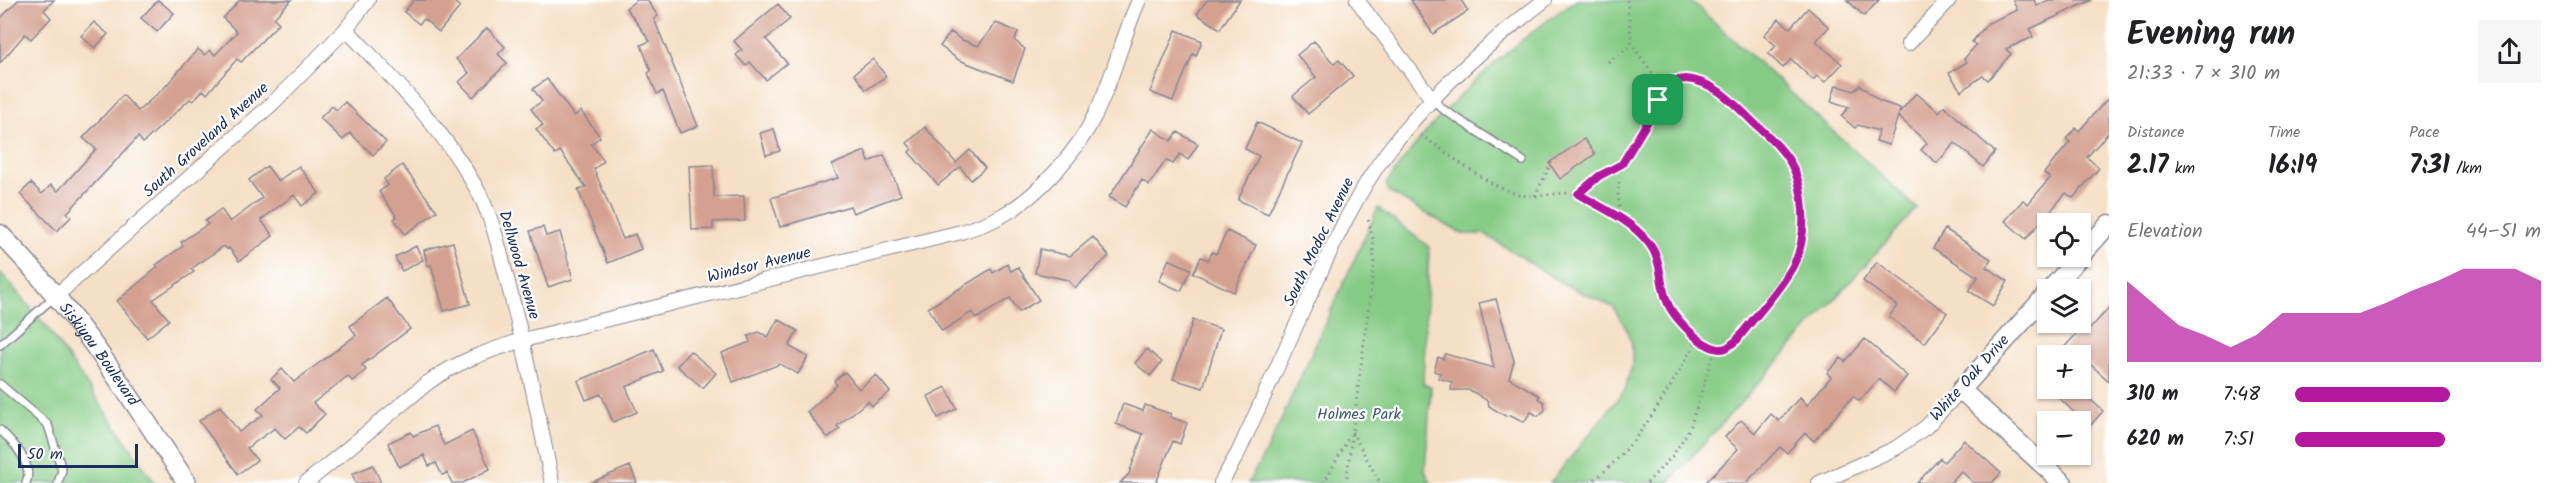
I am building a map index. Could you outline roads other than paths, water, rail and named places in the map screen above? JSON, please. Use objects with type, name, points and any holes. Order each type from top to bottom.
[{"type":"street","name":"South Groveland Avenue","points":[[56,296],[273,103],[346,29],[368,0]]},
{"type":"street","name":"Windsor Avenue","points":[[306,483],[446,369],[475,355],[523,340],[961,232],[1004,215],[1020,204],[1062,164],[1080,141],[1095,116],[1139,0]]},
{"type":"street","points":[[1357,0],[1384,32],[1432,99]]},
{"type":"street","name":"South Modoc Avenue","points":[[1221,483],[1238,453],[1339,231],[1363,187],[1388,151],[1432,99],[1510,26],[1545,0]]},
{"type":"street","points":[[1908,44],[1948,0]]},
{"type":"street","name":"Dellwood Avenue","points":[[346,29],[439,132],[474,184],[494,229],[523,340],[552,483]]},
{"type":"street","name":"White Oak Drive","points":[[2091,244],[2109,224]]},
{"type":"street","name":"Siskiyou Boulevard","points":[[0,234],[56,296],[113,370],[187,483]]},
{"type":"street","name":"White Oak Drive","points":[[2060,279],[2070,267]]},
{"type":"street","name":"White Oak Drive","points":[[1819,483],[1896,448],[1926,427],[2037,304]]},
{"type":"street","points":[[1961,390],[2063,483]]},
{"type":"lane","points":[[1432,99],[1444,110],[1523,161]]},
{"type":"lane","points":[[0,345],[56,296]]},
{"type":"lane","points":[[0,384],[48,426],[62,470],[58,483]]},
{"type":"lane","points":[[0,430],[13,444],[27,467],[26,483]]},
{"type":"park label","name":"Holmes Park","points":[[1359,414]]}]
